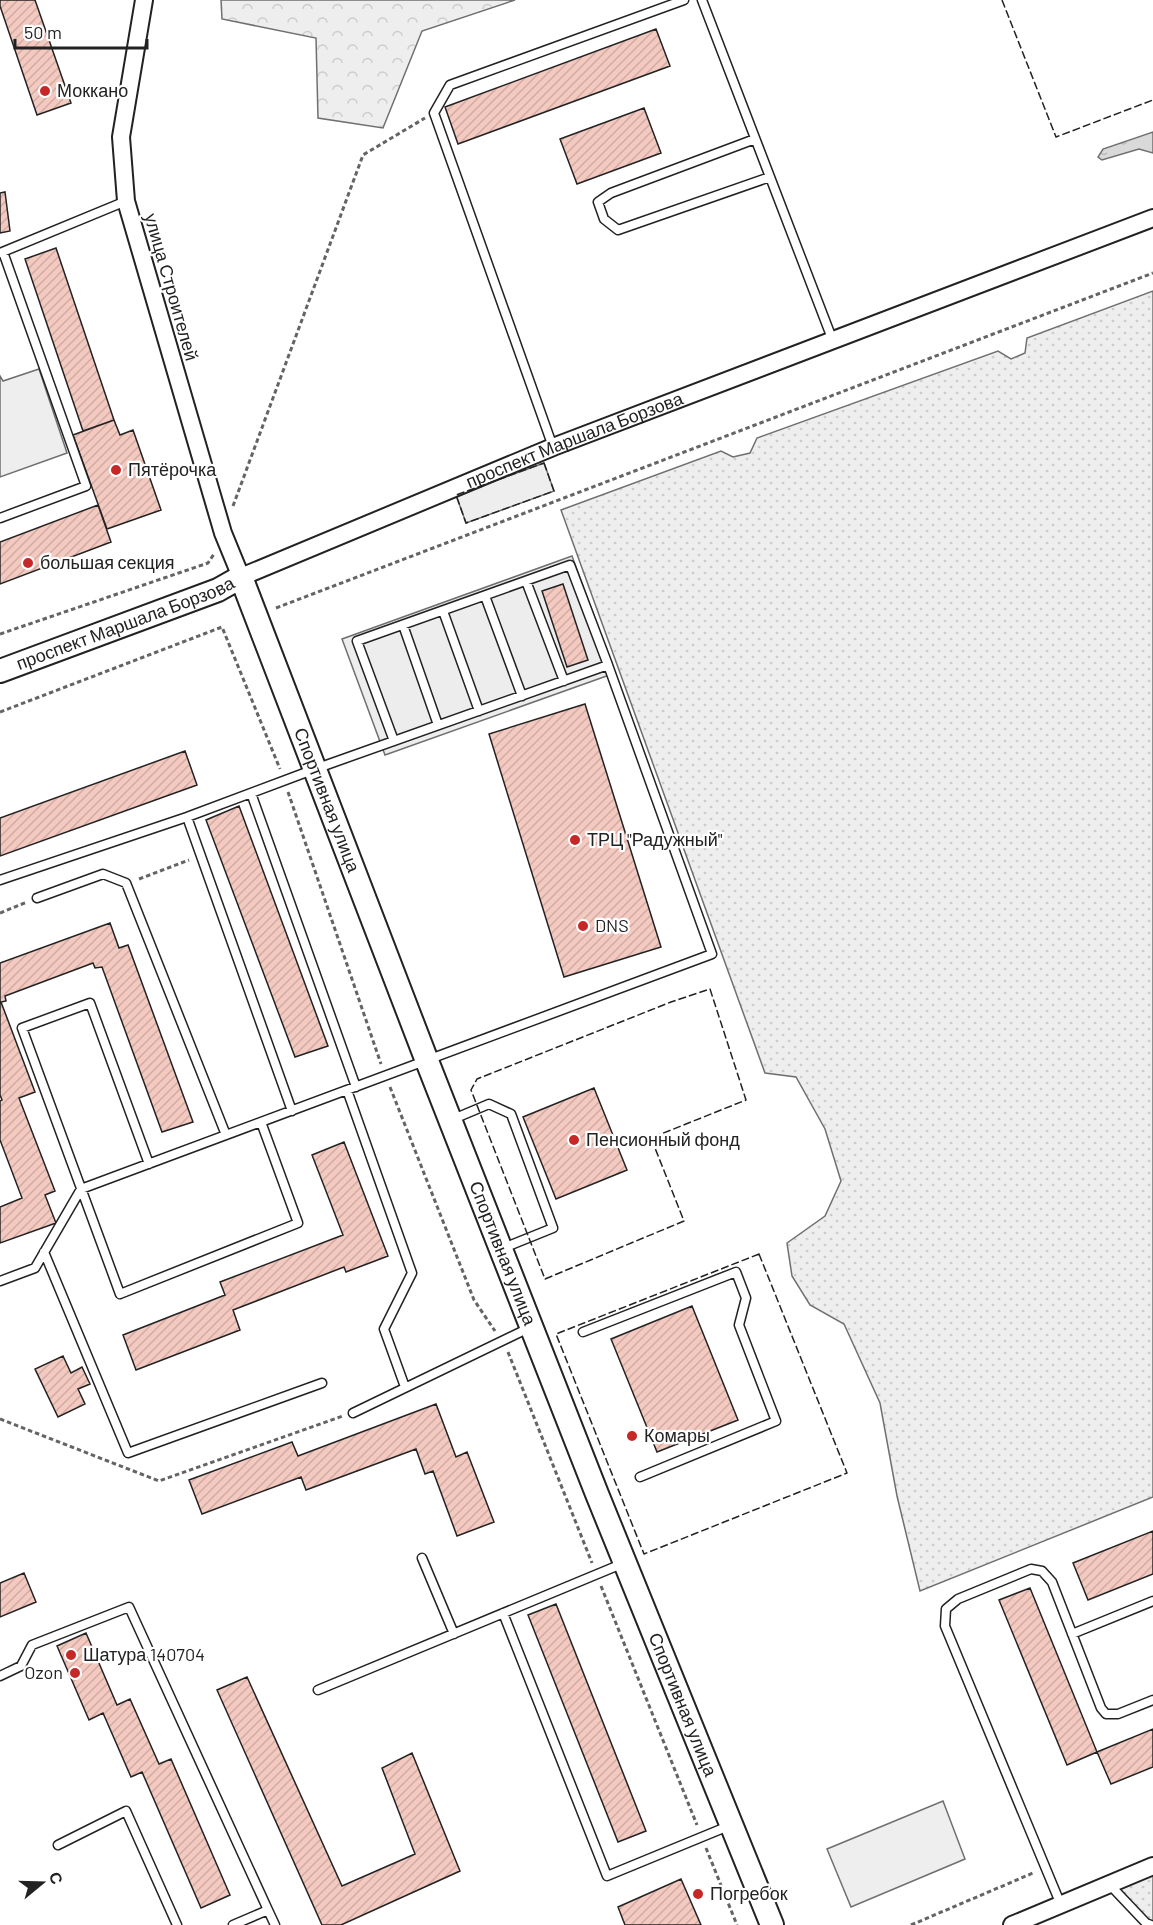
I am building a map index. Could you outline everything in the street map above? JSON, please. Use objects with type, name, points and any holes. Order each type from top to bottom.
[{"type":"street","name":"улица Строителей","points":[[144,0],[121,137],[126,201],[223,533],[241,577]]},
{"type":"street","name":"проспект Маршала Борзова","points":[[0,671],[218,590],[241,577],[553,447],[1153,218]]},
{"type":"street","name":"Спортивная улица","points":[[241,577],[450,1120],[625,1563],[772,1925]]},
{"type":"street","points":[[1012,1925],[1153,1866]]},
{"type":"lane","points":[[553,447],[434,113],[450,85],[684,0]]},
{"type":"lane","points":[[702,0],[833,342]]},
{"type":"lane","points":[[755,139],[611,193],[598,202],[604,219],[618,230],[770,177]]},
{"type":"lane","points":[[0,518],[86,486],[1,253],[126,201]]},
{"type":"lane","points":[[0,1281],[35,1268],[81,1190],[712,954],[570,565],[357,641],[394,741]]},
{"type":"lane","points":[[526,581],[564,681]]},
{"type":"lane","points":[[485,596],[522,696]]},
{"type":"lane","points":[[443,610],[479,711]]},
{"type":"lane","points":[[403,625],[438,725]]},
{"type":"lane","points":[[0,880],[187,817],[284,780],[608,665]]},
{"type":"lane","points":[[251,793],[352,1088],[412,1274],[384,1329],[405,1388]]},
{"type":"lane","points":[[187,817],[292,1111]]},
{"type":"lane","points":[[37,898],[103,874],[126,883],[226,1135]]},
{"type":"lane","points":[[149,1164],[90,1003],[22,1028],[120,1294],[298,1223],[261,1122]]},
{"type":"lane","points":[[450,1120],[489,1104],[510,1114],[553,1228],[501,1249]]},
{"type":"lane","points":[[44,1252],[128,1453],[322,1383]]},
{"type":"lane","points":[[583,1332],[736,1272],[746,1298],[739,1325],[776,1421],[640,1477]]},
{"type":"lane","points":[[353,1413],[532,1327]]},
{"type":"lane","points":[[422,1558],[454,1634]]},
{"type":"lane","points":[[318,1690],[625,1563]]},
{"type":"lane","points":[[1061,1905],[945,1626],[946,1609],[958,1599],[1031,1569],[1042,1571],[1052,1582],[1101,1708],[1106,1714],[1118,1714],[1153,1700]]},
{"type":"lane","points":[[1072,1634],[1153,1601]]},
{"type":"lane","points":[[0,1676],[21,1666],[32,1645],[129,1607],[275,1925]]},
{"type":"lane","points":[[503,1613],[608,1876],[731,1825]]},
{"type":"lane","points":[[58,1845],[126,1812],[177,1925]]},
{"type":"lane","points":[[1109,1884],[1146,1923],[1151,1925]]},
{"type":"lane","points":[[233,1925],[268,1910]]},
{"type":"path","points":[[0,634],[208,563],[223,533],[363,155],[434,113]]},
{"type":"path","points":[[276,608],[1153,273]]},
{"type":"path","points":[[0,712],[222,627],[284,780],[386,1076],[474,1300],[510,1355],[737,1925]]},
{"type":"path","points":[[126,883],[201,855]]},
{"type":"path","points":[[0,913],[37,898]]},
{"type":"path","points":[[911,1925],[1047,1867]]},
{"type":"green space","points":[[221,0],[515,0],[422,31],[383,128],[318,118],[316,38],[222,19]]},
{"type":"green space","points":[[1153,291],[1153,1497],[920,1591],[897,1496],[880,1403],[844,1324],[810,1305],[792,1276],[787,1243],[825,1216],[841,1181],[825,1129],[796,1077],[765,1073],[561,510],[721,451],[733,457],[750,453],[757,438],[998,351],[1011,359],[1025,353],[1027,338]]},
{"type":"green space","points":[[39,369],[67,453],[0,477],[0,376],[3,381]]},
{"type":"green space","points":[[544,463],[554,491],[466,523],[456,495]]},
{"type":"green space","points":[[943,1801],[965,1859],[851,1907],[827,1849]]},
{"type":"green space","points":[[1153,1866],[1153,1925],[1109,1884]]},
{"type":"shaded area","points":[[572,556],[615,673],[385,755],[342,639]]},
{"type":"water","points":[[1153,132],[1153,153],[1139,149],[1102,160],[1098,157],[1103,149]]},
{"type":"building","points":[[0,0],[35,0],[71,103],[37,115],[0,6]]},
{"type":"building","points":[[656,29],[670,66],[458,144],[445,107]]},
{"type":"building","points":[[644,108],[661,153],[577,184],[560,139]]},
{"type":"building","points":[[5,192],[10,231],[0,233],[0,193]]},
{"type":"building","points":[[56,248],[114,420],[83,431],[25,259]]},
{"type":"building","name":"Пятёрочка","points":[[114,420],[120,435],[133,430],[161,510],[107,529],[73,435]]},
{"type":"building","name":"большая секция","points":[[98,505],[111,542],[0,584],[0,542]]},
{"type":"building","points":[[563,584],[588,660],[567,667],[542,591]]},
{"type":"building","name":"ТРЦ \"Радужный\"","points":[[585,704],[661,947],[564,977],[489,734]]},
{"type":"building","points":[[185,751],[197,785],[0,856],[0,818]]},
{"type":"building","points":[[239,806],[328,1046],[295,1057],[206,820]]},
{"type":"building","points":[[110,923],[119,948],[128,945],[193,1122],[162,1132],[102,967],[95,968],[93,963],[5,996],[6,1001],[1,1002],[35,1092],[19,1098],[55,1191],[45,1195],[56,1223],[0,1243],[0,1207],[22,1198],[0,1140],[0,1101],[2,1100],[0,1095],[0,963]]},
{"type":"building","points":[[594,1088],[627,1170],[556,1199],[523,1117]]},
{"type":"building","points":[[344,1142],[388,1256],[346,1272],[344,1267],[233,1310],[240,1330],[136,1370],[123,1335],[225,1295],[220,1282],[343,1235],[312,1155]]},
{"type":"building","points":[[692,1306],[738,1420],[657,1452],[611,1339]]},
{"type":"building","points":[[63,1356],[71,1373],[82,1367],[90,1384],[78,1389],[85,1404],[58,1417],[35,1369]]},
{"type":"building","points":[[436,1404],[456,1457],[467,1452],[494,1522],[457,1536],[433,1471],[425,1474],[416,1449],[306,1490],[301,1477],[202,1514],[189,1480],[292,1442],[298,1456]]},
{"type":"building","points":[[1153,1531],[1153,1574],[1088,1600],[1073,1563]]},
{"type":"building","points":[[24,1573],[36,1602],[0,1617],[0,1583]]},
{"type":"building","points":[[1030,1588],[1097,1752],[1067,1765],[999,1600]]},
{"type":"building","points":[[556,1604],[646,1831],[618,1842],[528,1615]]},
{"type":"building","points":[[86,1633],[117,1705],[130,1699],[159,1764],[171,1759],[230,1895],[201,1908],[142,1772],[131,1777],[103,1713],[89,1720],[57,1646]]},
{"type":"building","points":[[247,1677],[342,1886],[415,1854],[382,1768],[412,1753],[460,1871],[341,1925],[322,1925],[217,1690]]},
{"type":"building","points":[[1153,1729],[1153,1767],[1111,1784],[1097,1752]]},
{"type":"building","points":[[681,1879],[701,1925],[625,1925],[618,1907]]},
{"type":"fence","points":[[1002,0],[1056,137],[1153,100]]},
{"type":"fence","points":[[544,463],[554,491],[466,523],[456,495],[544,463]]},
{"type":"fence","points":[[710,989],[746,1100],[651,1138],[684,1221],[545,1279],[471,1090],[477,1079],[671,1002],[710,989]]},
{"type":"fence","points":[[759,1254],[847,1473],[644,1554],[556,1334],[759,1254]]},
{"type":"place","name":"Моккано","points":[[45,91]]},
{"type":"place","name":"Пятёрочка","points":[[116,470]]},
{"type":"place","name":"большая секция","points":[[28,563]]},
{"type":"place","name":"ТРЦ \"Радужный\"","points":[[575,840]]},
{"type":"place","name":"DNS","points":[[583,926]]},
{"type":"place","name":"Пенсионный фонд","points":[[574,1140]]},
{"type":"place","name":"Комары","points":[[632,1436]]},
{"type":"place","name":"Шатура 140704","points":[[71,1655]]},
{"type":"place","name":"Ozon","points":[[75,1673]]},
{"type":"place","name":"Погребок","points":[[698,1894]]}]
